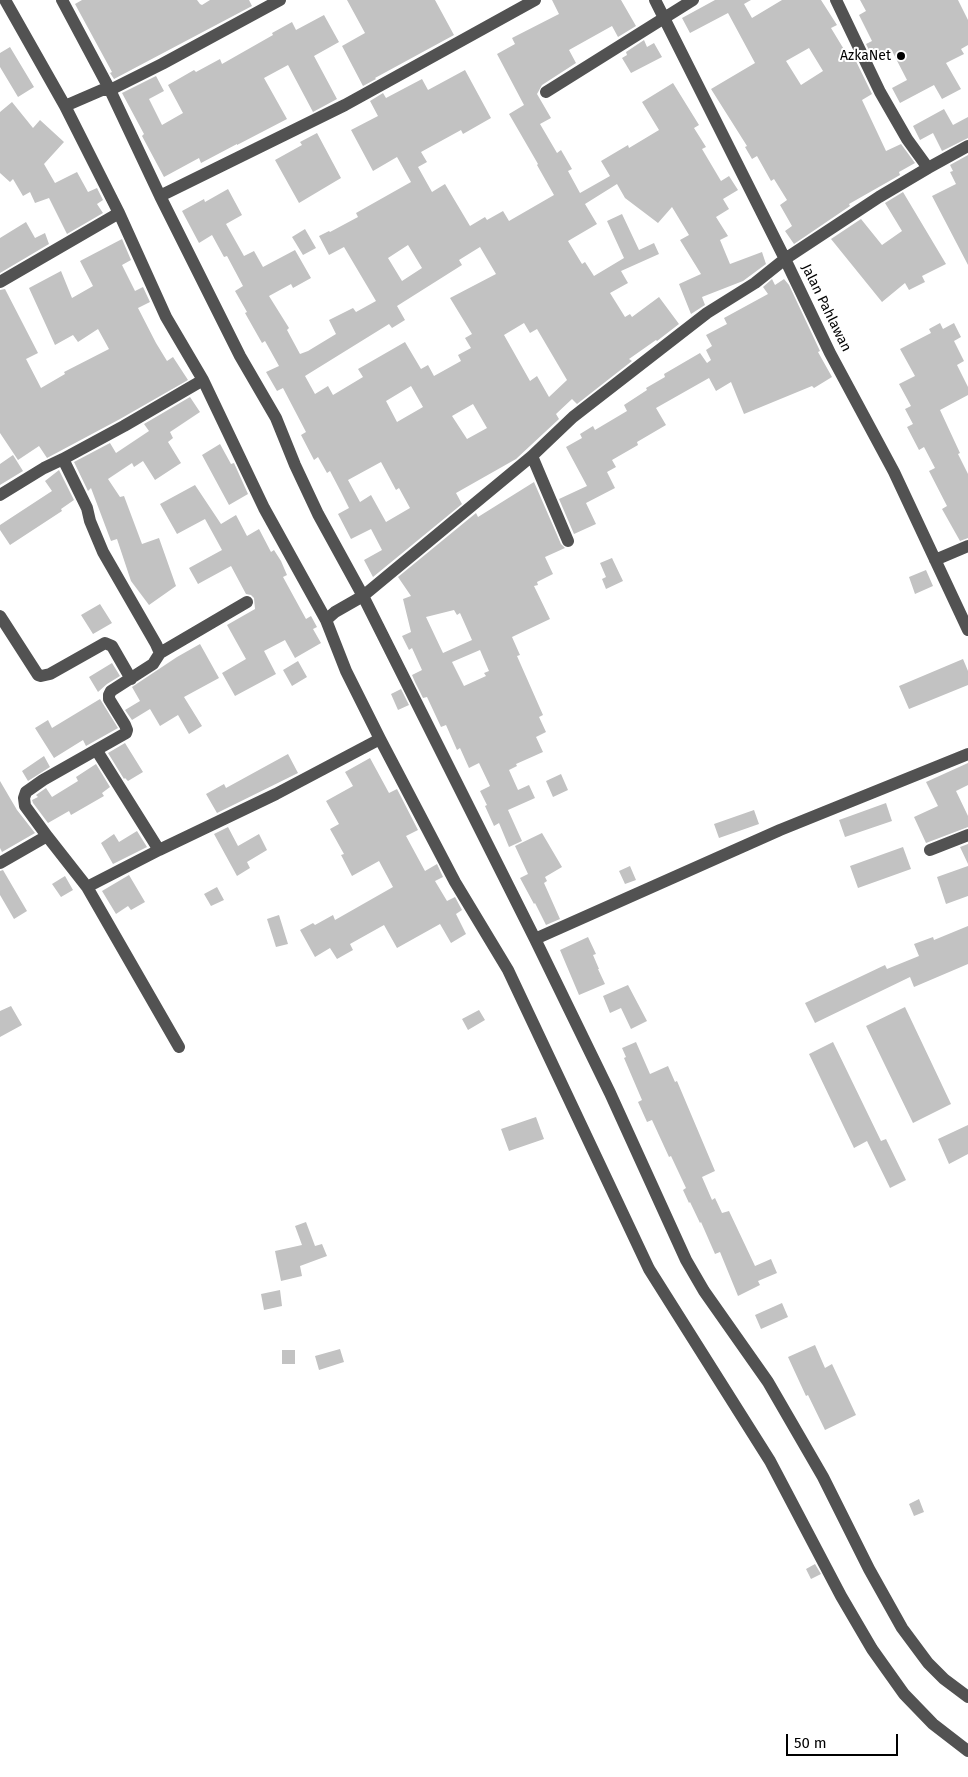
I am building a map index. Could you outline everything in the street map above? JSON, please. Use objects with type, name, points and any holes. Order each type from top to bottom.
[{"type":"street","points":[[5,0],[69,105],[166,317],[203,380],[264,508],[330,616],[346,670],[455,882],[508,970],[649,1269],[770,1461],[872,1649],[904,1694],[933,1724],[968,1751]]},
{"type":"street","points":[[63,0],[106,90],[240,356],[276,418],[318,514],[535,939],[614,1101],[672,1231],[704,1290],[768,1382],[823,1477],[869,1569],[902,1628],[928,1664],[968,1697]]},
{"type":"street","points":[[69,105],[162,64],[280,0]]},
{"type":"street","points":[[160,196],[345,105],[534,0]]},
{"type":"street","name":"Jalan Pahlawan","points":[[655,0],[830,353],[894,472],[968,630]]},
{"type":"street","points":[[546,92],[693,0]]},
{"type":"street","points":[[836,0],[880,92],[907,139],[928,168]]},
{"type":"street","points":[[330,616],[361,598],[532,456],[573,417],[707,313],[755,283],[785,259],[879,197],[968,146]]},
{"type":"street","points":[[0,282],[119,213]]},
{"type":"street","points":[[0,495],[44,468],[124,426],[203,380]]},
{"type":"street","points":[[532,456],[568,541]]},
{"type":"street","points":[[63,459],[87,508],[90,521],[103,552],[160,653]]},
{"type":"street","points":[[935,560],[968,546]]},
{"type":"street","points":[[179,1048],[87,887],[25,806],[24,798],[26,792],[43,780],[126,733],[125,725],[108,697],[111,691],[153,664],[160,653],[247,602]]},
{"type":"street","points":[[0,616],[38,675],[50,674],[105,643],[112,646],[131,679]]},
{"type":"street","points":[[87,887],[276,794],[380,739]]},
{"type":"street","points":[[97,751],[159,850]]},
{"type":"street","points":[[535,939],[780,830],[968,754]]},
{"type":"street","points":[[930,850],[968,835]]},
{"type":"street","points":[[0,863],[47,836]]},
{"type":"building","points":[[82,0],[197,0],[202,5],[210,0],[249,0],[252,6],[114,79],[75,4]]},
{"type":"building","points":[[347,0],[435,0],[454,35],[363,86],[342,46],[365,33]]},
{"type":"building","points":[[552,0],[621,0],[636,26],[618,37],[612,26],[569,50],[576,63],[542,85],[537,94],[551,118],[540,124],[557,153],[561,150],[572,169],[568,171],[580,193],[610,176],[601,161],[628,145],[629,148],[659,130],[642,102],[673,83],[699,125],[694,128],[706,147],[702,149],[721,181],[729,176],[738,190],[723,199],[729,209],[716,217],[728,236],[720,240],[730,264],[762,252],[766,264],[743,281],[702,297],[705,305],[691,314],[679,284],[701,274],[680,240],[689,235],[672,207],[658,223],[625,198],[617,184],[585,204],[597,224],[568,241],[582,264],[585,262],[594,276],[624,258],[607,221],[622,214],[639,250],[654,243],[659,254],[621,271],[628,283],[610,293],[625,317],[630,314],[632,317],[659,297],[679,324],[629,359],[632,361],[577,404],[572,399],[556,414],[559,419],[516,459],[456,493],[462,504],[373,577],[364,560],[382,550],[371,529],[351,539],[338,514],[349,508],[341,492],[330,471],[327,473],[318,457],[314,460],[301,435],[306,432],[283,388],[277,391],[266,372],[279,366],[265,341],[262,343],[235,291],[243,286],[227,256],[224,257],[212,235],[199,243],[182,211],[204,199],[205,202],[228,189],[242,215],[226,224],[244,256],[254,251],[263,267],[295,250],[311,278],[293,288],[291,284],[269,296],[289,328],[287,330],[300,354],[308,351],[336,334],[329,320],[353,308],[356,312],[376,301],[344,247],[329,255],[319,236],[358,217],[356,213],[411,182],[397,157],[373,171],[351,130],[378,116],[370,101],[383,93],[386,98],[422,79],[428,90],[465,70],[491,118],[463,134],[461,130],[421,152],[427,162],[418,167],[432,192],[445,184],[470,226],[485,217],[487,220],[503,211],[509,221],[554,195],[509,114],[524,105],[497,54],[515,44],[512,38],[559,14]],"holes":[[[408,245],[422,268],[402,281],[388,258]],[[480,247],[496,274],[450,298],[472,334],[465,338],[471,348],[458,355],[461,361],[434,376],[428,365],[421,369],[405,342],[358,369],[363,377],[333,395],[328,386],[315,394],[305,376],[389,324],[392,328],[405,320],[397,306],[462,265],[459,260]],[[524,323],[530,333],[537,329],[567,380],[549,397],[537,376],[530,381],[504,335]],[[411,386],[423,407],[397,422],[386,401]],[[473,404],[487,428],[467,439],[452,416]],[[381,462],[396,490],[399,488],[410,508],[386,522],[371,495],[360,502],[348,480]]]},
{"type":"building","points":[[715,0],[751,0],[744,4],[752,18],[782,0],[821,0],[837,25],[831,28],[848,56],[852,53],[872,94],[862,100],[886,151],[901,144],[915,163],[899,172],[900,175],[849,204],[850,206],[794,244],[785,231],[792,226],[780,205],[787,200],[774,179],[771,181],[757,156],[752,159],[745,147],[747,146],[711,89],[755,63],[728,13],[690,33],[682,18]],"holes":[[[809,48],[823,71],[801,85],[786,61]]]},
{"type":"building","points":[[860,0],[958,0],[968,20],[968,45],[961,49],[964,54],[946,63],[961,89],[942,99],[934,85],[900,103],[892,88],[907,80],[891,49],[873,58],[866,44],[872,41],[859,15],[866,11]]},
{"type":"building","points":[[324,15],[339,42],[314,56],[337,99],[313,112],[288,65],[264,78],[287,119],[201,163],[199,158],[164,177],[122,93],[156,76],[164,91],[149,99],[162,125],[183,113],[168,85],[194,70],[196,72],[220,59],[222,64],[292,22],[296,30]]},
{"type":"building","points":[[644,40],[647,47],[654,43],[662,57],[631,73],[622,58],[627,55],[626,52]]},
{"type":"building","points":[[10,47],[34,87],[18,97],[0,67],[0,53]]},
{"type":"building","points":[[12,102],[33,128],[40,120],[64,142],[44,164],[55,183],[77,172],[88,192],[97,188],[103,200],[97,204],[103,213],[67,234],[49,198],[35,203],[30,192],[23,196],[13,179],[10,182],[0,173],[0,112]]},
{"type":"building","points":[[944,109],[953,125],[968,117],[968,138],[942,151],[933,133],[920,140],[913,126]]},
{"type":"building","points":[[317,133],[341,178],[299,203],[275,160],[302,145],[300,142]]},
{"type":"building","points":[[968,155],[968,265],[932,196],[956,184],[950,172],[953,171],[950,165]]},
{"type":"building","points":[[903,192],[946,264],[922,276],[925,282],[909,290],[905,283],[882,302],[831,239],[861,219],[882,245],[902,231],[885,203]]},
{"type":"building","points":[[26,222],[35,238],[45,233],[49,244],[0,273],[0,238]]},
{"type":"building","points":[[305,229],[316,248],[303,255],[292,237]]},
{"type":"building","points":[[122,239],[131,260],[122,265],[135,291],[143,287],[150,302],[138,308],[167,361],[173,357],[188,380],[47,458],[39,446],[18,460],[0,433],[0,290],[5,289],[38,353],[26,359],[41,388],[65,374],[64,372],[109,349],[98,329],[78,342],[73,335],[55,345],[29,288],[61,271],[72,298],[93,286],[80,261]]},
{"type":"building","points":[[772,279],[775,285],[784,279],[789,285],[820,351],[818,352],[832,377],[814,388],[812,386],[744,414],[731,382],[716,391],[709,378],[656,408],[666,425],[637,442],[638,445],[612,460],[616,467],[607,472],[615,488],[586,503],[596,524],[574,534],[559,499],[587,486],[566,447],[582,438],[580,434],[593,426],[595,430],[627,411],[624,405],[647,390],[646,388],[665,377],[664,374],[700,353],[707,363],[711,360],[706,350],[712,346],[706,335],[727,324],[724,318],[768,294],[763,287]]},
{"type":"building","points":[[940,323],[943,329],[954,323],[961,337],[954,341],[964,361],[957,365],[968,387],[968,395],[940,410],[968,474],[968,538],[960,541],[942,509],[947,506],[929,471],[935,468],[924,447],[919,450],[907,427],[913,424],[905,409],[911,406],[899,384],[915,376],[900,349],[931,333],[929,329]]},
{"type":"building","points":[[190,397],[200,412],[170,432],[173,438],[168,442],[181,463],[155,480],[143,461],[134,467],[132,463],[108,479],[120,497],[124,496],[142,544],[159,538],[176,586],[149,605],[131,581],[117,539],[111,541],[91,488],[88,491],[74,462],[110,443],[116,453],[149,431],[144,424]]},
{"type":"building","points":[[220,444],[231,464],[234,463],[248,494],[229,505],[202,455]]},
{"type":"building","points":[[13,455],[23,471],[0,485],[0,464]]},
{"type":"building","points":[[59,470],[74,500],[61,509],[62,511],[10,545],[0,530],[0,525],[52,491],[45,481]]},
{"type":"building","points":[[534,482],[561,544],[565,548],[545,557],[553,574],[537,582],[538,585],[534,586],[550,619],[512,637],[520,655],[517,656],[543,715],[539,717],[546,732],[536,737],[543,752],[516,764],[517,766],[509,770],[518,790],[529,785],[535,798],[508,810],[522,841],[509,847],[499,823],[494,826],[485,806],[487,805],[480,791],[490,786],[479,763],[469,768],[460,748],[457,750],[446,725],[441,727],[427,697],[423,698],[412,675],[422,670],[412,648],[409,650],[402,636],[411,632],[403,599],[411,596],[398,577],[476,513],[478,517]],"holes":[[[454,610],[457,615],[460,613],[472,640],[443,653],[426,617]],[[480,650],[489,671],[484,673],[486,676],[464,686],[452,662]]]},
{"type":"building","points":[[195,485],[221,524],[236,515],[247,536],[259,529],[271,552],[274,550],[281,561],[287,575],[283,577],[306,619],[311,616],[317,627],[313,629],[321,643],[295,658],[285,640],[264,651],[276,674],[235,696],[222,673],[246,659],[227,625],[255,609],[254,598],[246,594],[231,566],[198,584],[189,568],[222,550],[205,519],[177,534],[160,504]]},
{"type":"building","points":[[612,558],[623,581],[606,589],[602,579],[606,577],[600,563]]},
{"type":"building","points":[[926,570],[933,586],[915,594],[909,577]]},
{"type":"building","points":[[100,604],[112,623],[93,634],[81,615]]},
{"type":"building","points":[[200,644],[219,678],[184,697],[202,726],[189,734],[178,715],[160,726],[150,709],[132,720],[125,710],[140,701],[132,687]]},
{"type":"building","points":[[963,659],[968,671],[968,685],[909,709],[899,686]]},
{"type":"building","points":[[298,661],[307,677],[292,686],[283,670]]},
{"type":"building","points":[[112,663],[120,676],[98,692],[89,677]]},
{"type":"building","points":[[401,689],[409,705],[398,710],[391,694]]},
{"type":"building","points":[[100,699],[118,728],[86,746],[83,740],[54,758],[35,728],[48,720],[52,728]]},
{"type":"building","points":[[125,743],[143,772],[128,781],[124,779],[108,753]]},
{"type":"building","points":[[288,754],[298,773],[217,813],[206,794],[224,784],[226,788]]},
{"type":"building","points":[[44,756],[50,767],[28,781],[22,771]]},
{"type":"building","points":[[370,758],[389,793],[397,789],[418,830],[406,836],[425,871],[437,864],[443,877],[435,881],[447,901],[455,897],[462,910],[456,914],[466,934],[451,943],[440,924],[397,948],[384,925],[350,944],[353,950],[337,959],[330,948],[315,957],[300,930],[313,923],[315,925],[333,915],[335,920],[393,887],[379,861],[352,876],[341,855],[344,854],[330,829],[339,824],[326,801],[353,786],[345,772]]},
{"type":"building","points":[[968,763],[968,785],[956,791],[968,816],[968,827],[926,843],[914,817],[938,806],[926,782]]},
{"type":"building","points":[[96,764],[110,787],[102,793],[104,796],[71,815],[69,811],[48,823],[33,803],[32,800],[38,797],[36,795],[46,788],[52,797],[78,781],[76,777]]},
{"type":"building","points":[[561,774],[568,790],[553,797],[546,781]]},
{"type":"building","points":[[0,781],[17,810],[35,833],[2,852],[0,848]]},
{"type":"building","points":[[886,803],[892,821],[845,837],[839,820]]},
{"type":"building","points":[[754,810],[759,824],[719,838],[714,824]]},
{"type":"building","points":[[228,827],[238,846],[259,834],[267,850],[247,862],[250,868],[237,876],[214,834]]},
{"type":"building","points":[[137,831],[147,847],[113,864],[101,843],[114,834],[119,842]]},
{"type":"building","points":[[542,833],[562,867],[545,877],[547,881],[544,883],[560,919],[546,925],[520,878],[528,874],[515,846]]},
{"type":"building","points":[[968,844],[968,864],[960,847]]},
{"type":"building","points":[[903,847],[911,869],[858,888],[850,866]]},
{"type":"building","points":[[630,866],[636,880],[625,884],[619,871]]},
{"type":"building","points":[[968,866],[968,896],[946,904],[937,877]]},
{"type":"building","points":[[3,870],[27,911],[14,919],[0,895],[0,871]]},
{"type":"building","points":[[129,875],[145,902],[131,910],[128,906],[116,914],[102,891]]},
{"type":"building","points":[[65,876],[73,890],[61,897],[52,884]]},
{"type":"building","points":[[217,887],[224,900],[211,906],[204,894]]},
{"type":"building","points":[[279,915],[288,944],[276,947],[267,919]]},
{"type":"building","points":[[968,926],[968,964],[914,987],[910,977],[815,1023],[805,1003],[885,965],[887,969],[919,956],[914,944],[933,937],[934,940]]},
{"type":"building","points":[[588,937],[596,954],[593,955],[605,984],[579,995],[560,950]]},
{"type":"building","points":[[628,985],[647,1021],[631,1029],[621,1008],[610,1013],[603,996]]},
{"type":"building","points":[[11,1006],[22,1025],[0,1037],[0,1011]]},
{"type":"building","points":[[905,1007],[951,1104],[913,1123],[866,1026]]},
{"type":"building","points":[[479,1010],[485,1020],[468,1030],[462,1019]]},
{"type":"building","points":[[636,1042],[650,1074],[668,1066],[675,1082],[677,1081],[715,1171],[702,1177],[712,1200],[715,1198],[722,1213],[729,1211],[755,1266],[771,1259],[777,1273],[758,1281],[760,1285],[738,1296],[720,1252],[715,1254],[701,1222],[689,1203],[683,1190],[686,1188],[671,1156],[669,1157],[652,1120],[647,1122],[638,1102],[642,1100],[624,1058],[626,1057],[622,1048]]},
{"type":"building","points":[[833,1042],[881,1141],[886,1139],[906,1180],[890,1188],[867,1141],[854,1148],[809,1054]]},
{"type":"building","points":[[536,1117],[544,1139],[509,1151],[501,1129]]},
{"type":"building","points":[[968,1125],[968,1154],[949,1164],[938,1139]]},
{"type":"building","points":[[306,1222],[315,1246],[322,1244],[327,1256],[300,1266],[302,1276],[281,1281],[275,1251],[302,1245],[295,1226]]},
{"type":"building","points":[[280,1290],[282,1306],[264,1310],[261,1294]]},
{"type":"building","points":[[782,1303],[788,1317],[761,1329],[755,1315]]},
{"type":"building","points":[[815,1345],[825,1368],[832,1364],[856,1415],[825,1430],[808,1395],[806,1396],[788,1357]]},
{"type":"building","points":[[340,1349],[344,1362],[319,1370],[315,1356]]},
{"type":"building","points":[[282,1350],[295,1350],[295,1364],[282,1364]]},
{"type":"building","points":[[919,1499],[924,1512],[914,1516],[909,1504]]},
{"type":"building","points":[[815,1564],[821,1574],[811,1579],[806,1569]]},
{"type":"place","name":"AzkaNet","points":[[901,56]]}]
